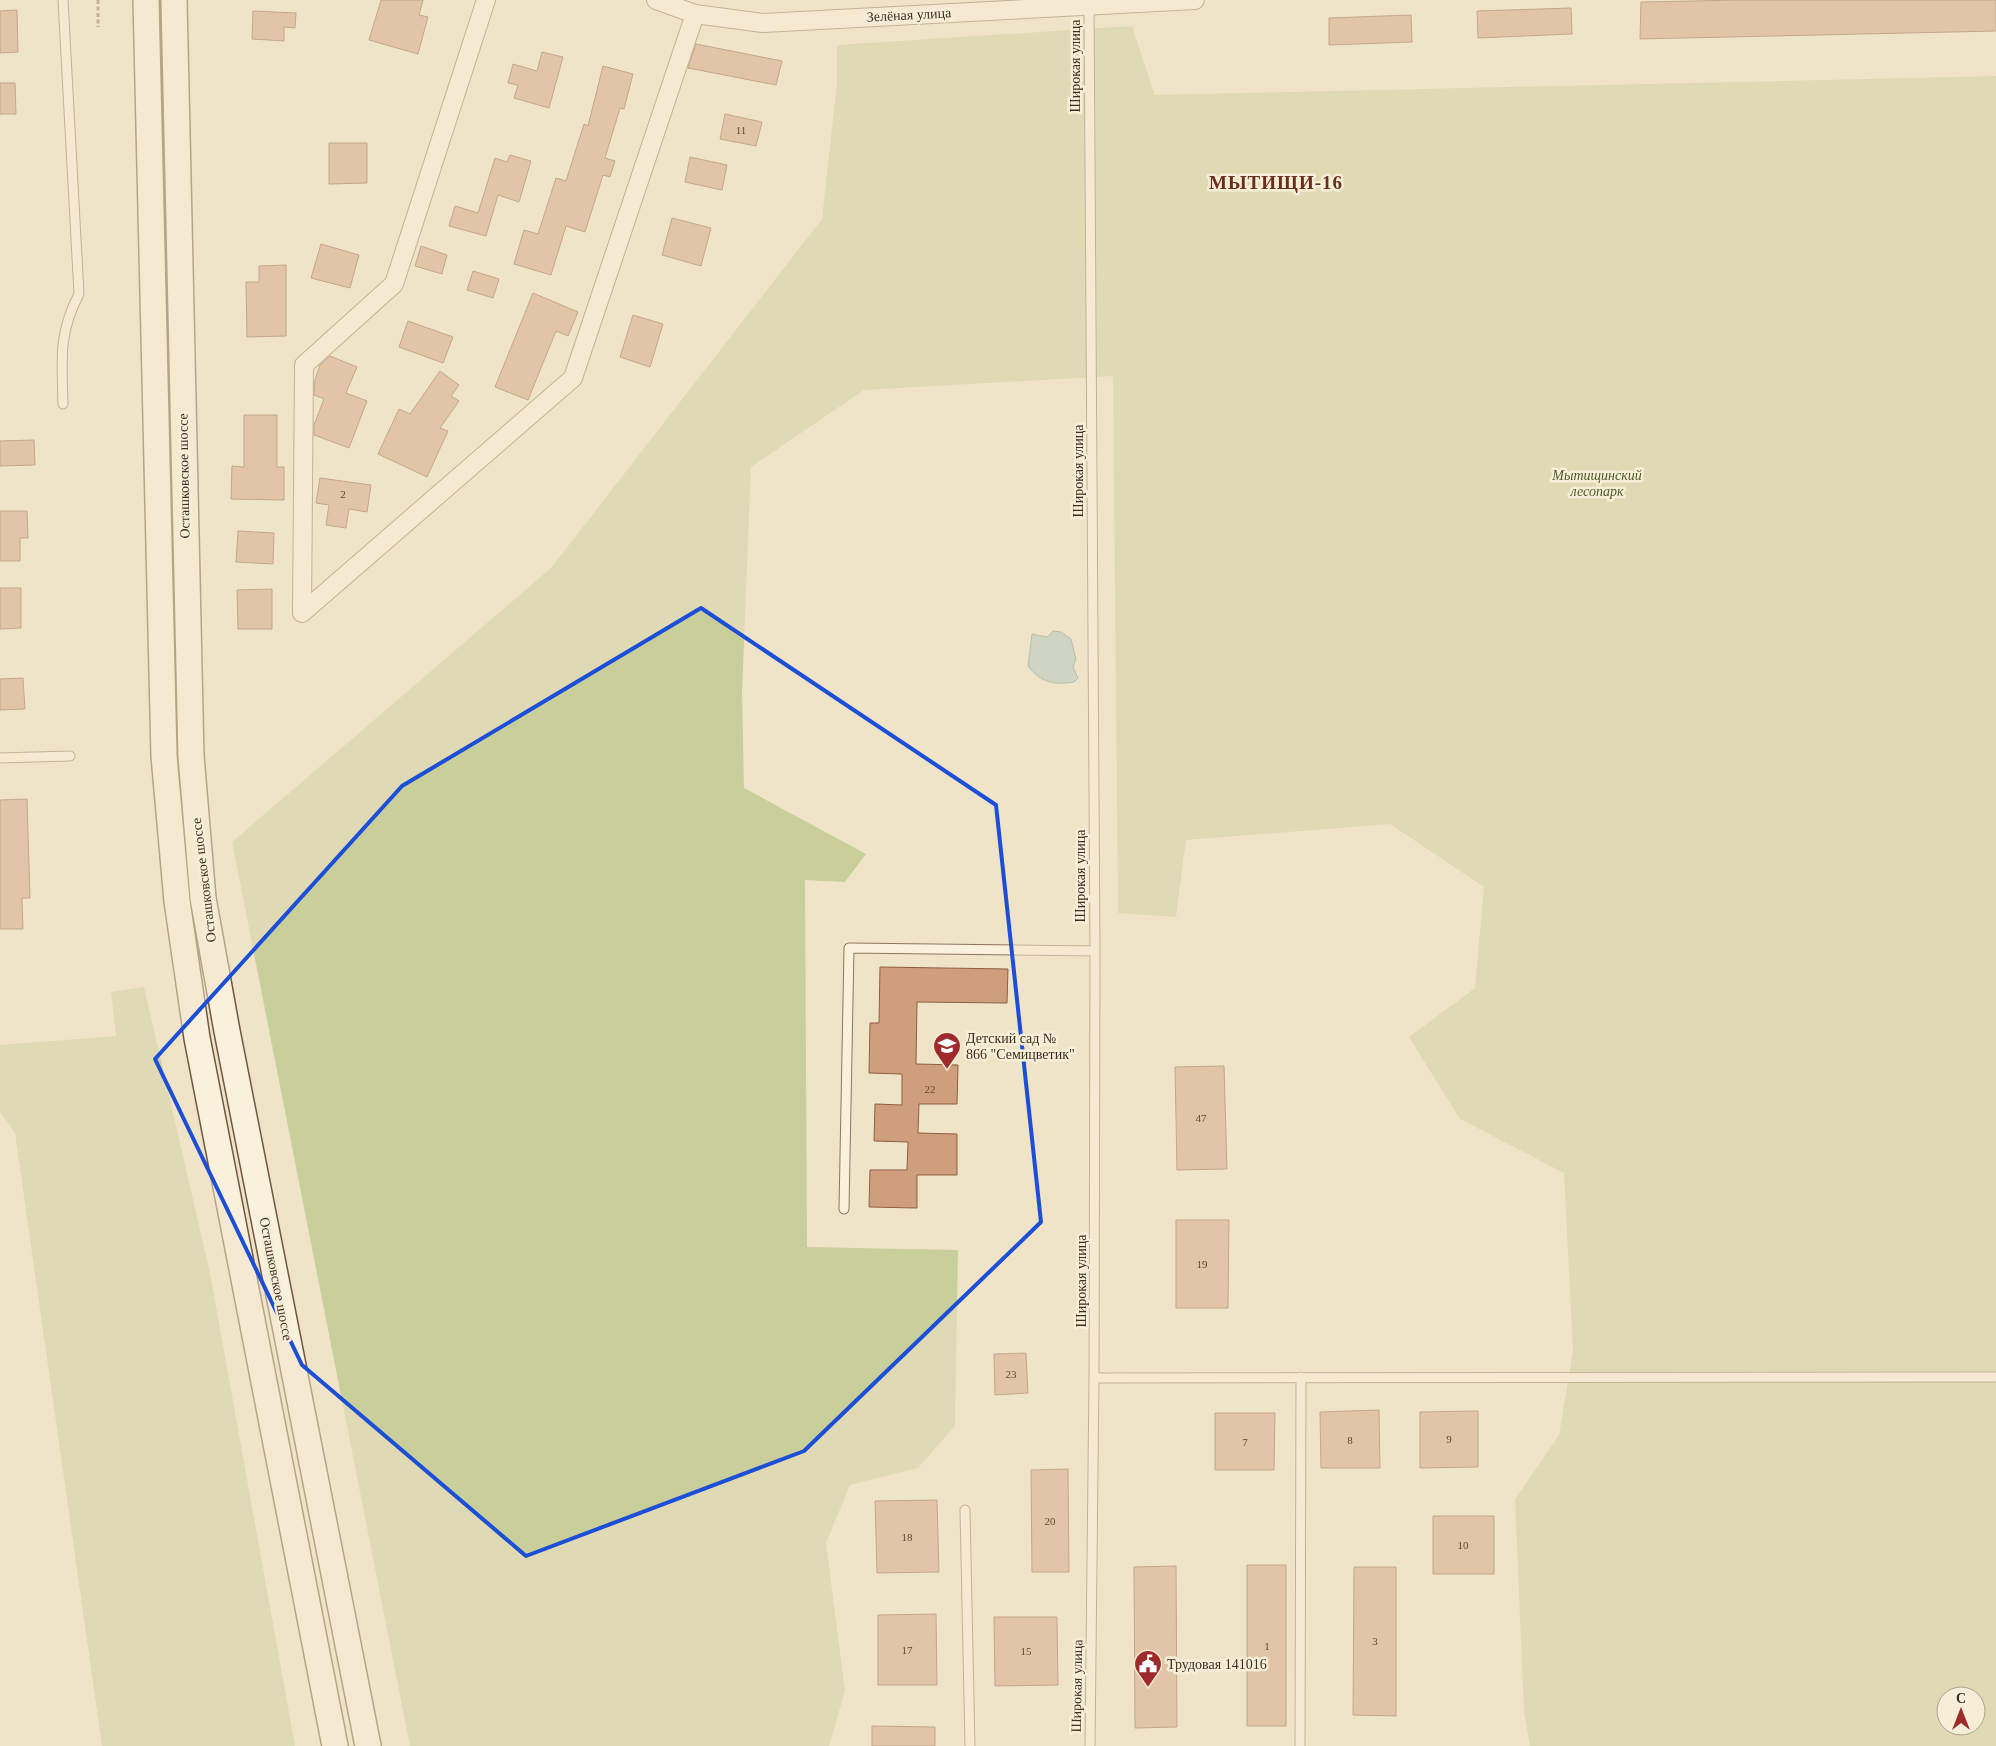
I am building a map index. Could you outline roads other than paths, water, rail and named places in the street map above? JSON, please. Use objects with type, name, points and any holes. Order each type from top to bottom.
[{"type":"main road","name":"Осташковское шоссе","points":[[146,0],[164,756],[177,901],[197,1038],[334,1746]]},
{"type":"main road","name":"Осташковское шоссе","points":[[174,0],[191,756],[203,898],[227,1031],[368,1746]]},
{"type":"street","points":[[486,0],[394,284],[304,366],[302,613],[573,378],[695,14]]},
{"type":"street","name":"Зелёная улица","points":[[656,0],[695,14],[763,23],[1089,3],[1195,0]]},
{"type":"lane","points":[[62,0],[80,294],[69,314],[62,341],[63,404]]},
{"type":"lane","name":"Широкая улица","points":[[1089,3],[1094,951],[1094,1378],[1090,1746]]},
{"type":"lane","points":[[0,758],[70,756]]},
{"type":"lane","points":[[844,1209],[849,948],[1094,951]]},
{"type":"lane","points":[[1094,1378],[1996,1377]]},
{"type":"lane","points":[[1300,1746],[1301,1378]]},
{"type":"lane","points":[[965,1510],[970,1746]]},
{"type":"water","points":[[1053,631],[1061,632],[1071,639],[1076,659],[1073,667],[1078,678],[1074,682],[1054,683],[1048,681],[1038,676],[1028,666],[1032,634],[1047,637]]},
{"type":"place","name":"Детский сад № 866 \"Семицветик\"","points":[[947,1070]]},
{"type":"place","name":"Трудовая 141016","points":[[1148,1688]]},
{"type":"district","name":"МЫТИЩИ-16","points":[[1276,182]]},
{"type":"park label","name":"Мытищинский лесопарк","points":[[1597,484]]}]
